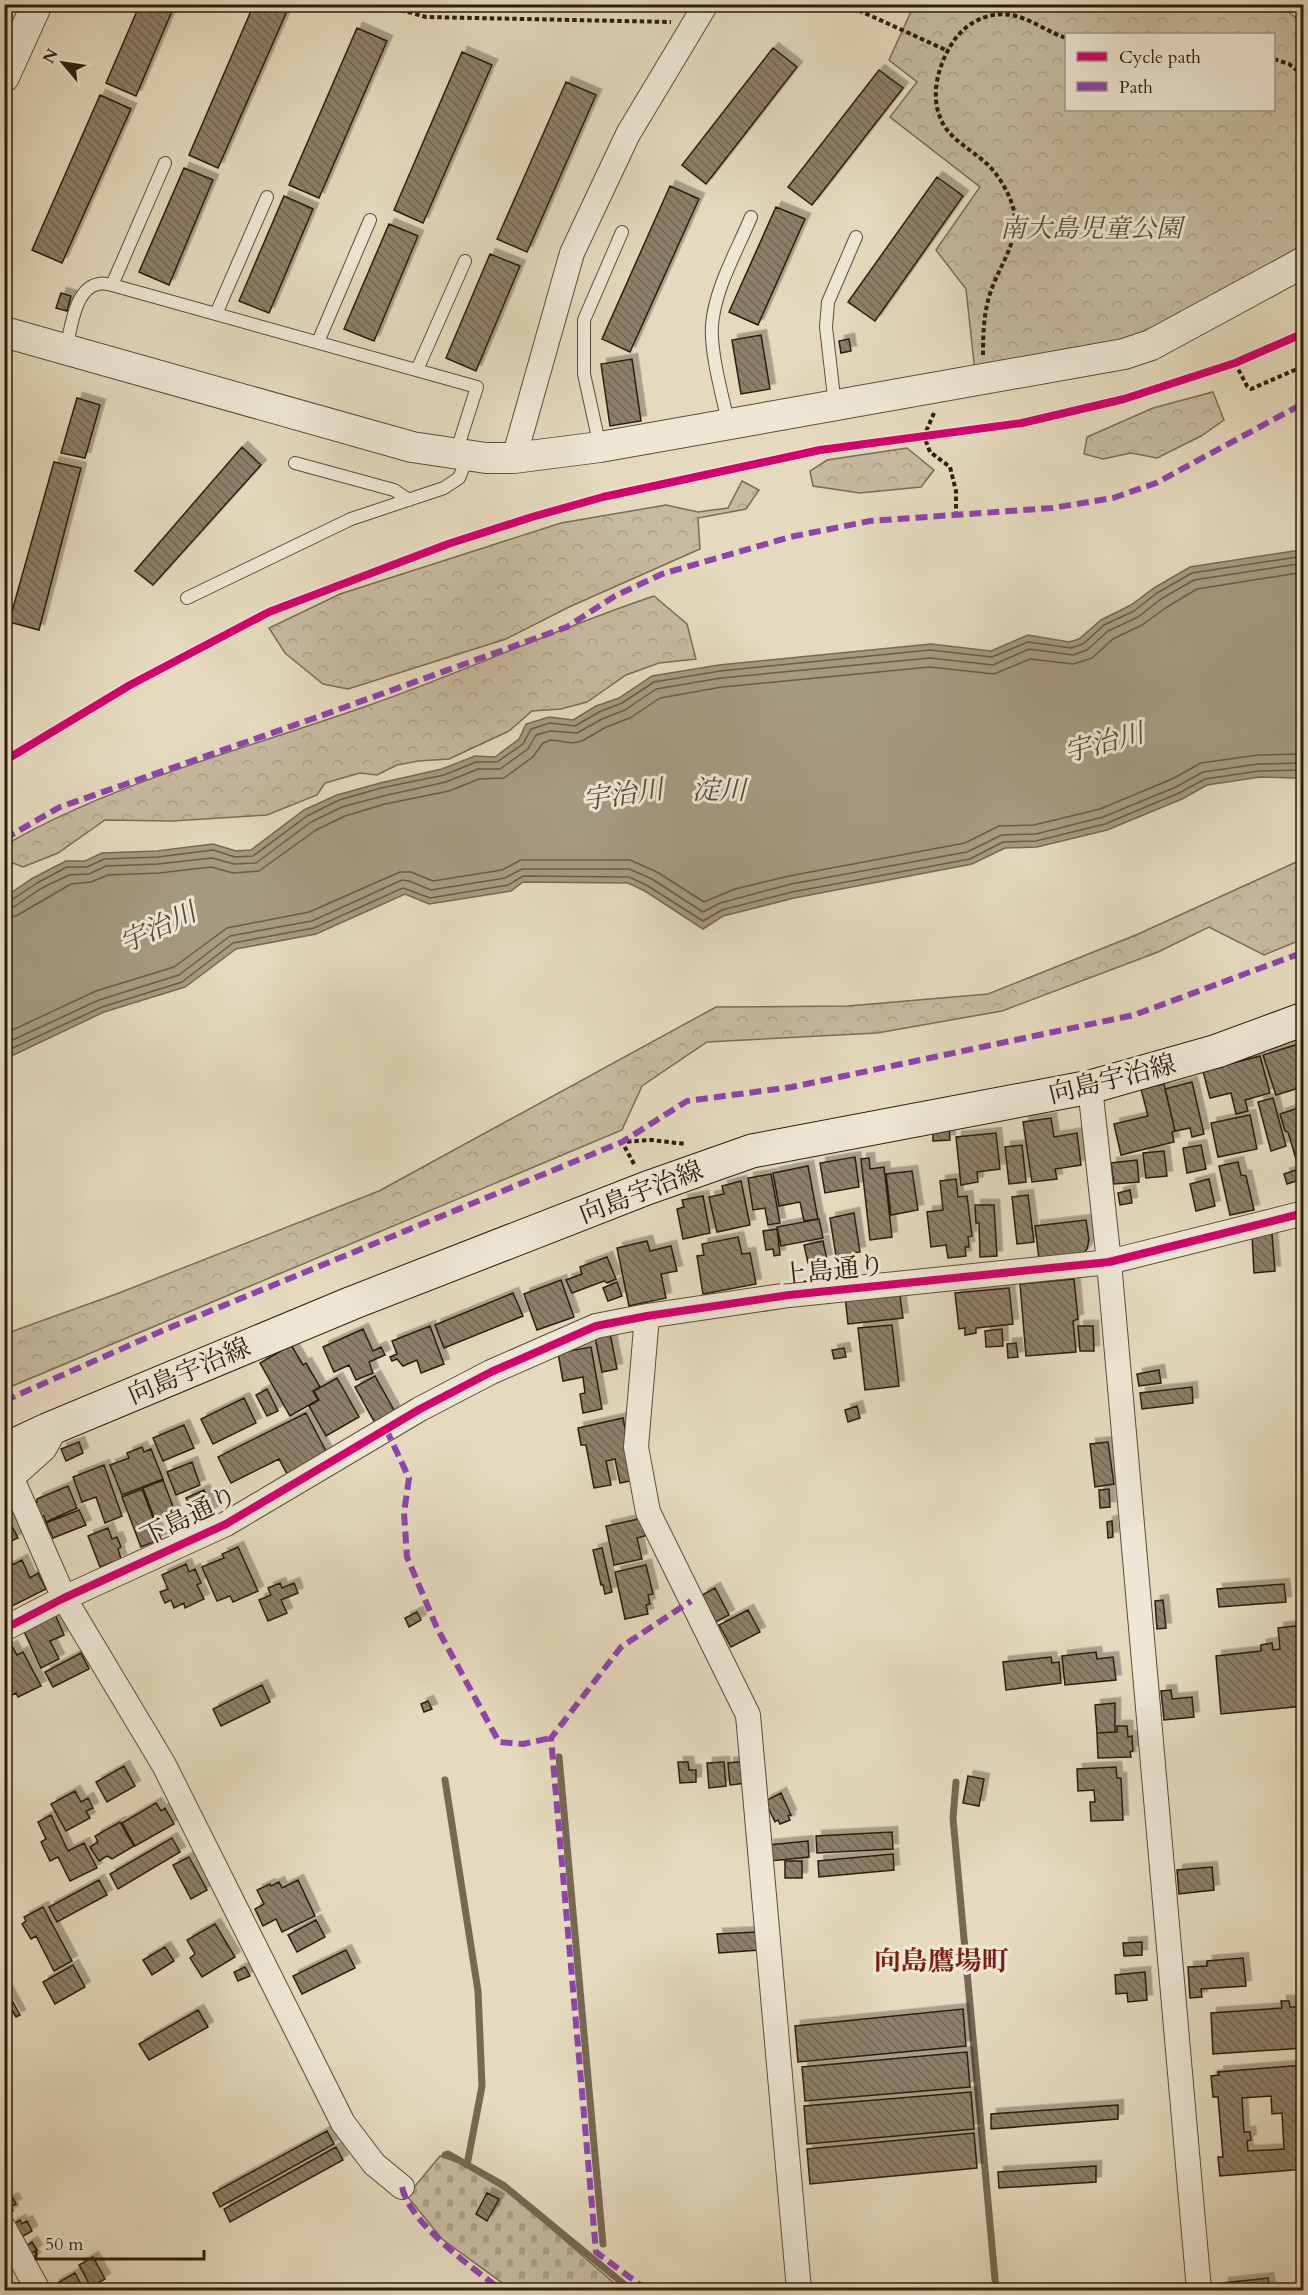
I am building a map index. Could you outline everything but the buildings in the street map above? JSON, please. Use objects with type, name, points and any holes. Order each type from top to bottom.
[{"type":"main road","name":"向島宇治線","points":[[4,1450],[352,1303],[647,1188],[752,1151],[1090,1087],[1217,1051],[1304,1019]]},
{"type":"street","points":[[4,77],[37,4]]},
{"type":"street","points":[[514,458],[572,253],[628,134],[702,14]]},
{"type":"street","points":[[4,332],[412,447],[462,455],[514,458],[729,426],[1124,354],[1151,345],[1304,262]]},
{"type":"street","points":[[1090,1087],[1109,1262],[1199,2290]]},
{"type":"street","name":"上島通り","points":[[386,1429],[491,1372],[596,1326],[789,1295],[1109,1262],[1304,1213]]},
{"type":"street","points":[[647,1316],[636,1447],[648,1512],[748,1714],[799,2290]]},
{"type":"street","points":[[57,1426],[44,1449],[16,1474],[13,1481],[64,1598],[164,1765],[343,2123],[374,2164],[402,2187]]},
{"type":"street","name":"下島通り","points":[[4,1629],[64,1598],[226,1524],[386,1429]]},
{"type":"street","points":[[4,2228],[38,2290]]},
{"type":"lane","points":[[112,285],[165,163]]},
{"type":"lane","points":[[216,314],[267,197]]},
{"type":"lane","points":[[729,426],[712,326],[719,293],[751,217]]},
{"type":"lane","points":[[318,342],[370,220]]},
{"type":"lane","points":[[600,447],[584,374],[584,320],[622,232]]},
{"type":"lane","points":[[835,406],[826,327],[828,302],[856,237]]},
{"type":"lane","points":[[417,370],[465,261]]},
{"type":"lane","points":[[66,349],[77,305],[86,290],[98,284],[112,285],[477,387],[459,478],[444,488],[351,519],[186,598]]},
{"type":"lane","points":[[295,463],[394,490],[408,500]]},
{"type":"path","points":[[379,4],[426,16],[702,14]]},
{"type":"path","points":[[845,4],[948,51]]},
{"type":"path","points":[[985,380],[983,330],[986,307],[993,284],[1009,251],[1015,219],[1010,200],[999,179],[988,165],[946,128],[939,115],[936,85],[941,64],[948,51],[962,29],[977,19],[998,15],[1016,16],[1065,38]]},
{"type":"path","points":[[1275,59],[1289,64],[1304,76]]},
{"type":"path","points":[[1224,367],[1244,359]]},
{"type":"path","points":[[1235,363],[1246,386],[1251,389],[1304,366]]},
{"type":"path","points":[[934,389],[936,408],[924,436],[930,452],[950,467],[956,491],[956,516]]},
{"type":"path","points":[[912,437],[935,434]]},
{"type":"green space","name":"南大島児童公園","points":[[914,5],[1279,5],[1303,23],[1303,247],[1121,345],[975,372],[966,289],[936,250],[980,187],[890,117],[917,82],[889,60]]},
{"type":"green space","points":[[1213,392],[1224,420],[1201,436],[1157,458],[1131,453],[1103,459],[1084,454],[1087,437],[1153,408]]},
{"type":"green space","points":[[907,448],[934,470],[921,487],[860,493],[813,486],[810,471],[827,460]]},
{"type":"green space","points":[[742,481],[759,490],[746,509],[698,518],[700,549],[569,607],[506,639],[348,689],[323,684],[285,653],[269,628],[340,594],[561,523],[666,505],[698,512],[728,508]]},
{"type":"green space","points":[[654,596],[687,624],[696,659],[659,663],[626,675],[587,702],[561,709],[532,711],[509,731],[449,759],[397,765],[377,775],[360,773],[325,783],[317,795],[267,815],[172,821],[105,820],[58,853],[23,867],[5,860],[5,845],[90,803],[134,785],[398,695]]},
{"type":"green space","points":[[1303,859],[1303,939],[1264,955],[1209,927],[1158,952],[1002,1011],[877,1033],[707,1042],[642,1086],[622,1130],[5,1389],[5,1334],[119,1293],[379,1191],[716,1007],[848,1006],[988,994],[1136,935]]},
{"type":"green space","points":[[440,2156],[462,2164],[510,2193],[622,2290],[512,2290],[442,2239],[407,2196]]},
{"type":"water","name":"淀川","points":[[1304,550],[1303,776],[1295,778],[1260,777],[1207,785],[1182,799],[1107,830],[1037,847],[1005,848],[972,864],[794,898],[723,916],[703,929],[645,891],[628,883],[523,882],[511,891],[429,904],[405,894],[316,934],[236,949],[185,987],[104,1012],[5,1059],[5,897],[33,878],[66,861],[85,861],[102,853],[157,851],[213,844],[236,851],[251,850],[304,810],[337,795],[442,769],[475,756],[495,757],[519,739],[526,724],[549,717],[573,720],[596,706],[619,698],[652,676],[719,665],[931,644],[991,651],[1028,635],[1069,642],[1079,639],[1101,620],[1131,605],[1154,588],[1190,567]]},
{"type":"waterway","points":[[1301,1221],[1304,1245]]},
{"type":"waterway","points":[[559,1757],[603,2244]]},
{"type":"waterway","points":[[445,1780],[478,1991],[482,2086],[467,2165]]},
{"type":"waterway","points":[[956,1782],[953,1818],[996,2290]]},
{"type":"waterway","points":[[445,2155],[448,2154],[503,2185],[631,2290]]},
{"type":"marked path","points":[[4,839],[60,807],[567,627],[615,596],[662,574],[790,537],[870,521],[1052,508],[1113,498],[1156,483],[1304,403]]},
{"type":"marked path","points":[[4,1401],[164,1330],[622,1142],[687,1101],[792,1087],[1134,1015],[1304,952]]},
{"type":"marked path","points":[[386,1429],[409,1478],[404,1513],[407,1557],[437,1628],[499,1742],[523,1744],[551,1738]]},
{"type":"marked path","points":[[647,2290],[596,2252],[551,1738],[621,1647],[691,1601]]},
{"type":"marked path","points":[[402,2187],[407,2201],[429,2230],[501,2290]]},
{"type":"cycle path","points":[[4,761],[130,685],[269,612],[448,544],[603,497],[820,450],[1022,423],[1124,399],[1235,363],[1304,333]]},
{"type":"cycle path","points":[[4,1629],[64,1598],[226,1524],[420,1409],[491,1372],[596,1326],[789,1295],[1109,1262],[1304,1213]]},
{"type":"district","name":"向島鷹場町","points":[[941,1961]]},
{"type":"water label","name":"宇治川","points":[[1104,743]]},
{"type":"water label","name":"宇治川","points":[[623,795]]},
{"type":"water label","name":"宇治川","points":[[158,928]]}]
